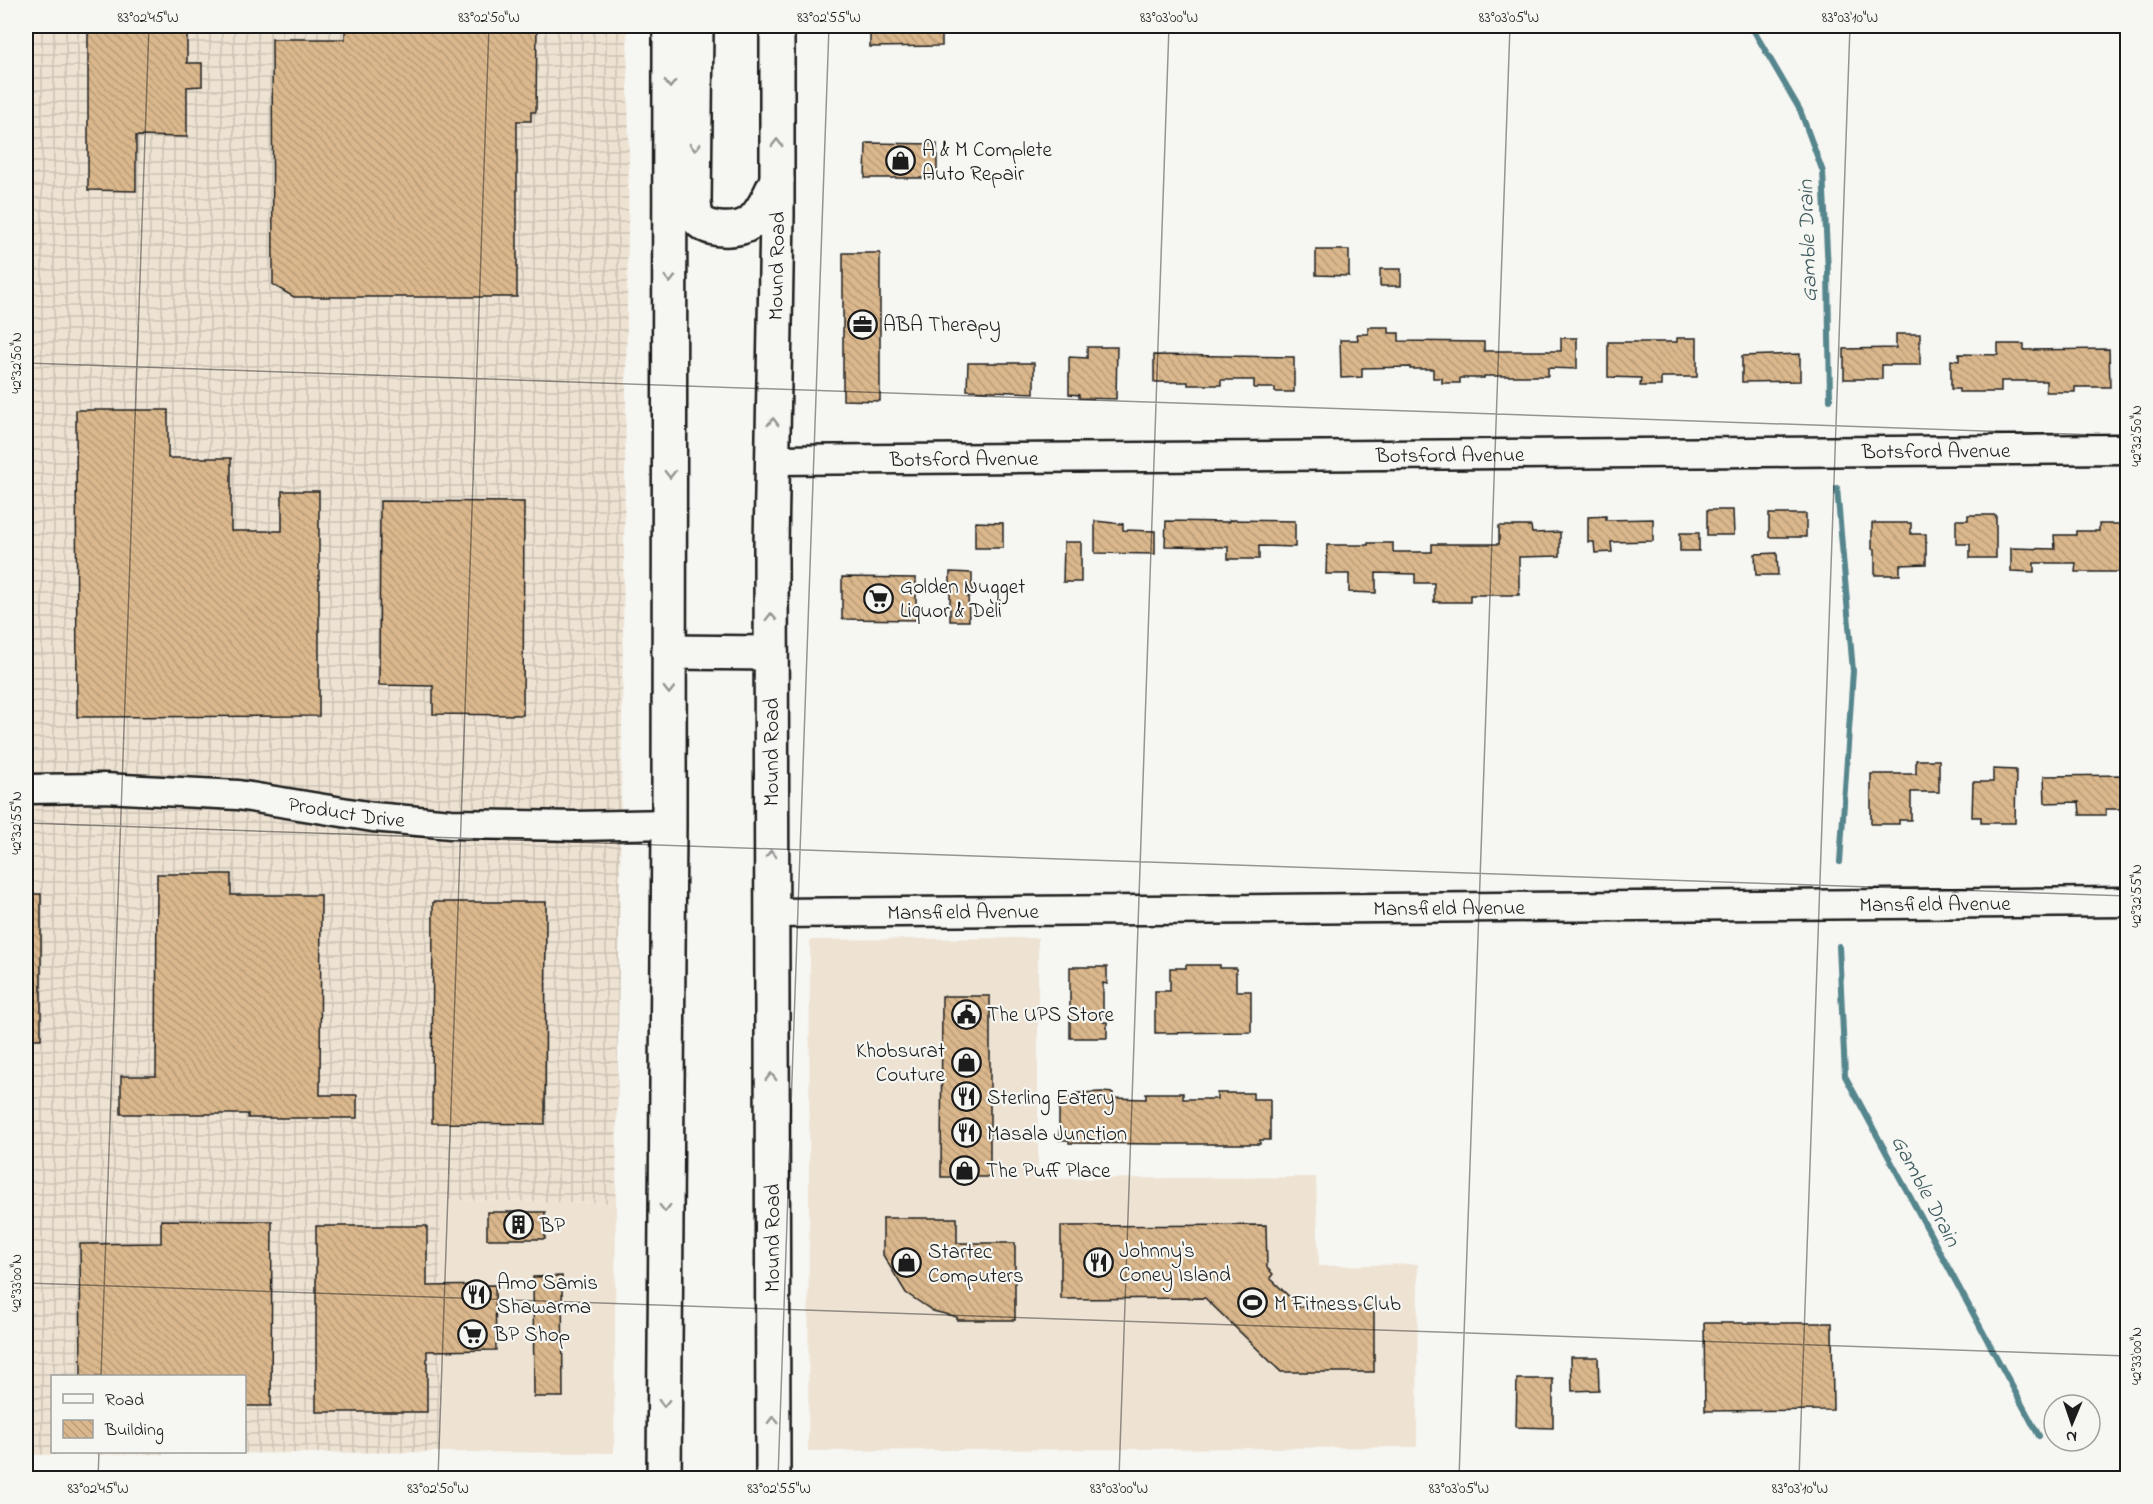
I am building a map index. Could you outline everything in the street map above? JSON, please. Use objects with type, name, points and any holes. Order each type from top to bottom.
[{"type":"main road","points":[[664,1479],[669,824],[670,26]]},
{"type":"main road","points":[[696,26],[694,204],[697,218],[707,226],[720,228],[736,229],[749,224],[759,214],[777,179]]},
{"type":"main road","name":"Mound Road","points":[[773,1479],[771,653],[777,26]]},
{"type":"main road","points":[[669,652],[771,653]]},
{"type":"street","name":"Botsford Avenue","points":[[772,460],[2127,449]]},
{"type":"street","name":"Product Drive","points":[[26,789],[104,788],[237,795],[373,817],[451,824],[578,826],[669,824]]},
{"type":"street","name":"Mansfield Avenue","points":[[771,913],[2127,902]]},
{"type":"shaded area","points":[[26,26],[627,26],[629,148],[616,1203],[441,1200],[440,1452],[26,1455]]},
{"type":"shaded area","points":[[1038,938],[1038,1179],[1316,1177],[1319,1266],[1418,1264],[1417,1447],[808,1451],[810,940]]},
{"type":"shaded area","points":[[441,1200],[616,1203],[614,1453],[440,1452]]},
{"type":"building","points":[[88,26],[187,26],[187,63],[202,63],[202,86],[187,87],[187,137],[136,136],[136,191],[88,190]]},
{"type":"building","points":[[345,26],[537,26],[536,112],[531,112],[531,121],[517,121],[517,297],[294,297],[273,285],[272,39],[345,39]]},
{"type":"building","points":[[870,26],[942,26],[942,46],[870,47]]},
{"type":"building","name":"A & M Complete Auto Repair","points":[[866,143],[937,144],[937,178],[865,178]]},
{"type":"building","points":[[1316,250],[1349,250],[1349,276],[1316,275]]},
{"type":"building","points":[[843,253],[880,253],[880,401],[843,400]]},
{"type":"building","points":[[1380,269],[1401,269],[1401,286],[1380,286]]},
{"type":"building","points":[[1368,327],[1389,327],[1389,333],[1399,333],[1399,341],[1484,342],[1484,351],[1561,351],[1561,338],[1577,338],[1577,369],[1548,368],[1548,376],[1460,378],[1460,383],[1442,383],[1442,378],[1433,378],[1433,369],[1410,369],[1410,367],[1362,368],[1362,377],[1341,378],[1340,340],[1358,340],[1357,334],[1368,334]]},
{"type":"building","points":[[1896,334],[1920,334],[1920,365],[1882,365],[1882,379],[1844,379],[1844,349],[1896,348]]},
{"type":"building","points":[[1677,338],[1697,338],[1697,377],[1661,377],[1661,386],[1640,386],[1641,378],[1608,377],[1608,342],[1677,342]]},
{"type":"building","points":[[1998,344],[2024,344],[2024,350],[2109,349],[2110,387],[2075,387],[2075,392],[2046,392],[2046,381],[2001,381],[2001,392],[1959,392],[1959,389],[1951,389],[1951,360],[1959,361],[1959,354],[1998,355]]},
{"type":"building","points":[[1087,347],[1117,347],[1116,399],[1079,398],[1079,395],[1069,394],[1069,357],[1087,358]]},
{"type":"building","points":[[1800,354],[1800,381],[1742,382],[1742,356]]},
{"type":"building","points":[[1154,355],[1294,357],[1294,392],[1275,392],[1275,388],[1254,388],[1254,380],[1221,380],[1221,385],[1154,382]]},
{"type":"building","points":[[968,363],[1034,363],[1034,393],[967,390]]},
{"type":"building","points":[[76,410],[168,410],[168,458],[231,458],[231,531],[282,531],[282,491],[319,491],[319,716],[77,717]]},
{"type":"building","points":[[380,501],[524,502],[523,715],[433,714],[433,686],[379,685]]},
{"type":"building","points":[[1707,510],[1733,510],[1734,535],[1707,535]]},
{"type":"building","points":[[1769,514],[1806,514],[1806,537],[1769,537]]},
{"type":"building","points":[[1968,515],[1996,515],[1996,558],[1970,558],[1970,544],[1956,544],[1956,520],[1968,520]]},
{"type":"building","points":[[1606,516],[1606,520],[1653,519],[1653,541],[1611,542],[1612,552],[1595,553],[1594,542],[1588,542],[1588,517]]},
{"type":"building","points":[[1229,520],[1295,521],[1295,547],[1259,546],[1259,559],[1228,559],[1228,547],[1165,546],[1166,521],[1229,522]]},
{"type":"building","points":[[1095,521],[1123,524],[1123,530],[1155,531],[1155,554],[1095,553]]},
{"type":"building","points":[[975,522],[1003,523],[1003,548],[975,548]]},
{"type":"building","points":[[1872,523],[1911,523],[1911,534],[1926,534],[1926,564],[1900,565],[1900,575],[1875,575]]},
{"type":"building","points":[[2099,524],[2127,524],[2127,572],[2075,572],[2076,563],[2034,563],[2034,572],[2011,571],[2011,548],[2055,549],[2054,535],[2076,535],[2076,531],[2099,531]]},
{"type":"building","points":[[1499,526],[1531,526],[1532,533],[1560,532],[1560,556],[1519,557],[1519,595],[1470,595],[1470,602],[1434,602],[1434,583],[1415,583],[1415,574],[1376,573],[1376,593],[1349,592],[1349,574],[1326,574],[1327,545],[1393,543],[1393,552],[1432,552],[1432,544],[1499,544]]},
{"type":"building","points":[[1680,533],[1699,533],[1699,551],[1680,551]]},
{"type":"building","points":[[1064,542],[1081,542],[1081,582],[1063,582]]},
{"type":"building","points":[[1777,553],[1778,575],[1756,575],[1755,554]]},
{"type":"building","points":[[950,572],[972,573],[972,596],[968,596],[969,621],[950,621]]},
{"type":"building","name":"Golden Nugget Liquor & Deli","points":[[842,577],[916,578],[916,620],[842,619]]},
{"type":"building","points":[[1916,760],[1939,760],[1939,792],[1911,792],[1911,820],[1899,820],[1899,824],[1871,824],[1871,774],[1916,774]]},
{"type":"building","points":[[1993,769],[2016,770],[2015,823],[1981,823],[1981,817],[1972,817],[1973,782],[1993,782]]},
{"type":"building","points":[[2127,775],[2127,801],[2122,802],[2122,809],[2106,809],[2106,815],[2080,815],[2079,802],[2045,803],[2044,776]]},
{"type":"building","points":[[157,874],[231,874],[231,895],[321,895],[320,1095],[357,1095],[357,1118],[248,1118],[248,1114],[121,1114],[121,1076],[156,1076]]},
{"type":"building","points":[[26,894],[41,894],[41,1039],[26,1039]]},
{"type":"building","points":[[433,902],[546,902],[545,1124],[432,1123]]},
{"type":"building","points":[[1186,965],[1220,965],[1220,968],[1236,968],[1236,991],[1251,991],[1251,1032],[1155,1033],[1155,991],[1170,991],[1170,968],[1186,968]]},
{"type":"building","points":[[1070,967],[1107,967],[1107,984],[1103,983],[1103,1022],[1107,1022],[1107,1038],[1070,1038]]},
{"type":"building","points":[[942,996],[990,996],[990,1177],[941,1177]]},
{"type":"building","points":[[1076,1093],[1113,1093],[1113,1098],[1146,1099],[1146,1093],[1183,1093],[1183,1099],[1217,1099],[1217,1093],[1253,1093],[1253,1099],[1270,1099],[1270,1140],[1260,1140],[1260,1144],[1159,1144],[1069,1143],[1069,1140],[1059,1140],[1059,1098],[1076,1098]]},
{"type":"building","name":"BP","points":[[487,1212],[545,1212],[545,1239],[487,1239]]},
{"type":"building","points":[[883,1218],[957,1218],[957,1243],[1015,1243],[1015,1320],[957,1320],[957,1317],[933,1311],[906,1293],[883,1255]]},
{"type":"building","points":[[161,1220],[272,1221],[271,1406],[246,1406],[246,1375],[81,1375],[80,1244],[161,1243]]},
{"type":"building","points":[[1266,1225],[1267,1268],[1273,1274],[1270,1278],[1300,1307],[1374,1307],[1374,1372],[1281,1372],[1205,1298],[1061,1299],[1061,1226]]},
{"type":"building","points":[[316,1226],[427,1226],[427,1286],[495,1285],[496,1350],[427,1351],[427,1412],[316,1412]]},
{"type":"building","points":[[562,1276],[563,1397],[534,1397],[533,1277]]},
{"type":"building","points":[[1704,1323],[1832,1323],[1833,1410],[1705,1411]]},
{"type":"building","points":[[1571,1357],[1598,1357],[1599,1390],[1572,1391]]},
{"type":"building","points":[[1517,1379],[1553,1379],[1553,1428],[1516,1427]]},
{"type":"waterway","name":"Gamble Drain","points":[[1751,26],[1800,110],[1823,172],[1828,271],[1830,400]]},
{"type":"waterway","name":"Gamble Drain","points":[[1837,488],[1853,671],[1840,862]]},
{"type":"waterway","name":"Gamble Drain","points":[[1839,946],[1845,1076],[2039,1436]]},
{"type":"place","name":"A & M Complete Auto Repair","points":[[901,161]]},
{"type":"place","name":"ABA Therapy","points":[[862,324]]},
{"type":"place","name":"Golden Nugget Liquor & Deli","points":[[879,598]]},
{"type":"place","name":"The UPS Store","points":[[966,1014]]},
{"type":"place","name":"Khobsurat Couture","points":[[966,1062]]},
{"type":"place","name":"Sterling Eatery","points":[[966,1097]]},
{"type":"place","name":"Masala Junction","points":[[966,1133]]},
{"type":"place","name":"The Puff Place","points":[[965,1170]]},
{"type":"place","name":"BP","points":[[519,1225]]},
{"type":"place","name":"Johnny's Coney Island","points":[[1098,1262]]},
{"type":"place","name":"Startec Computers","points":[[907,1263]]},
{"type":"place","name":"Amo Samis Shawarma","points":[[476,1294]]},
{"type":"place","name":"M Fitness Club","points":[[1253,1303]]},
{"type":"place","name":"BP Shop","points":[[473,1334]]}]
